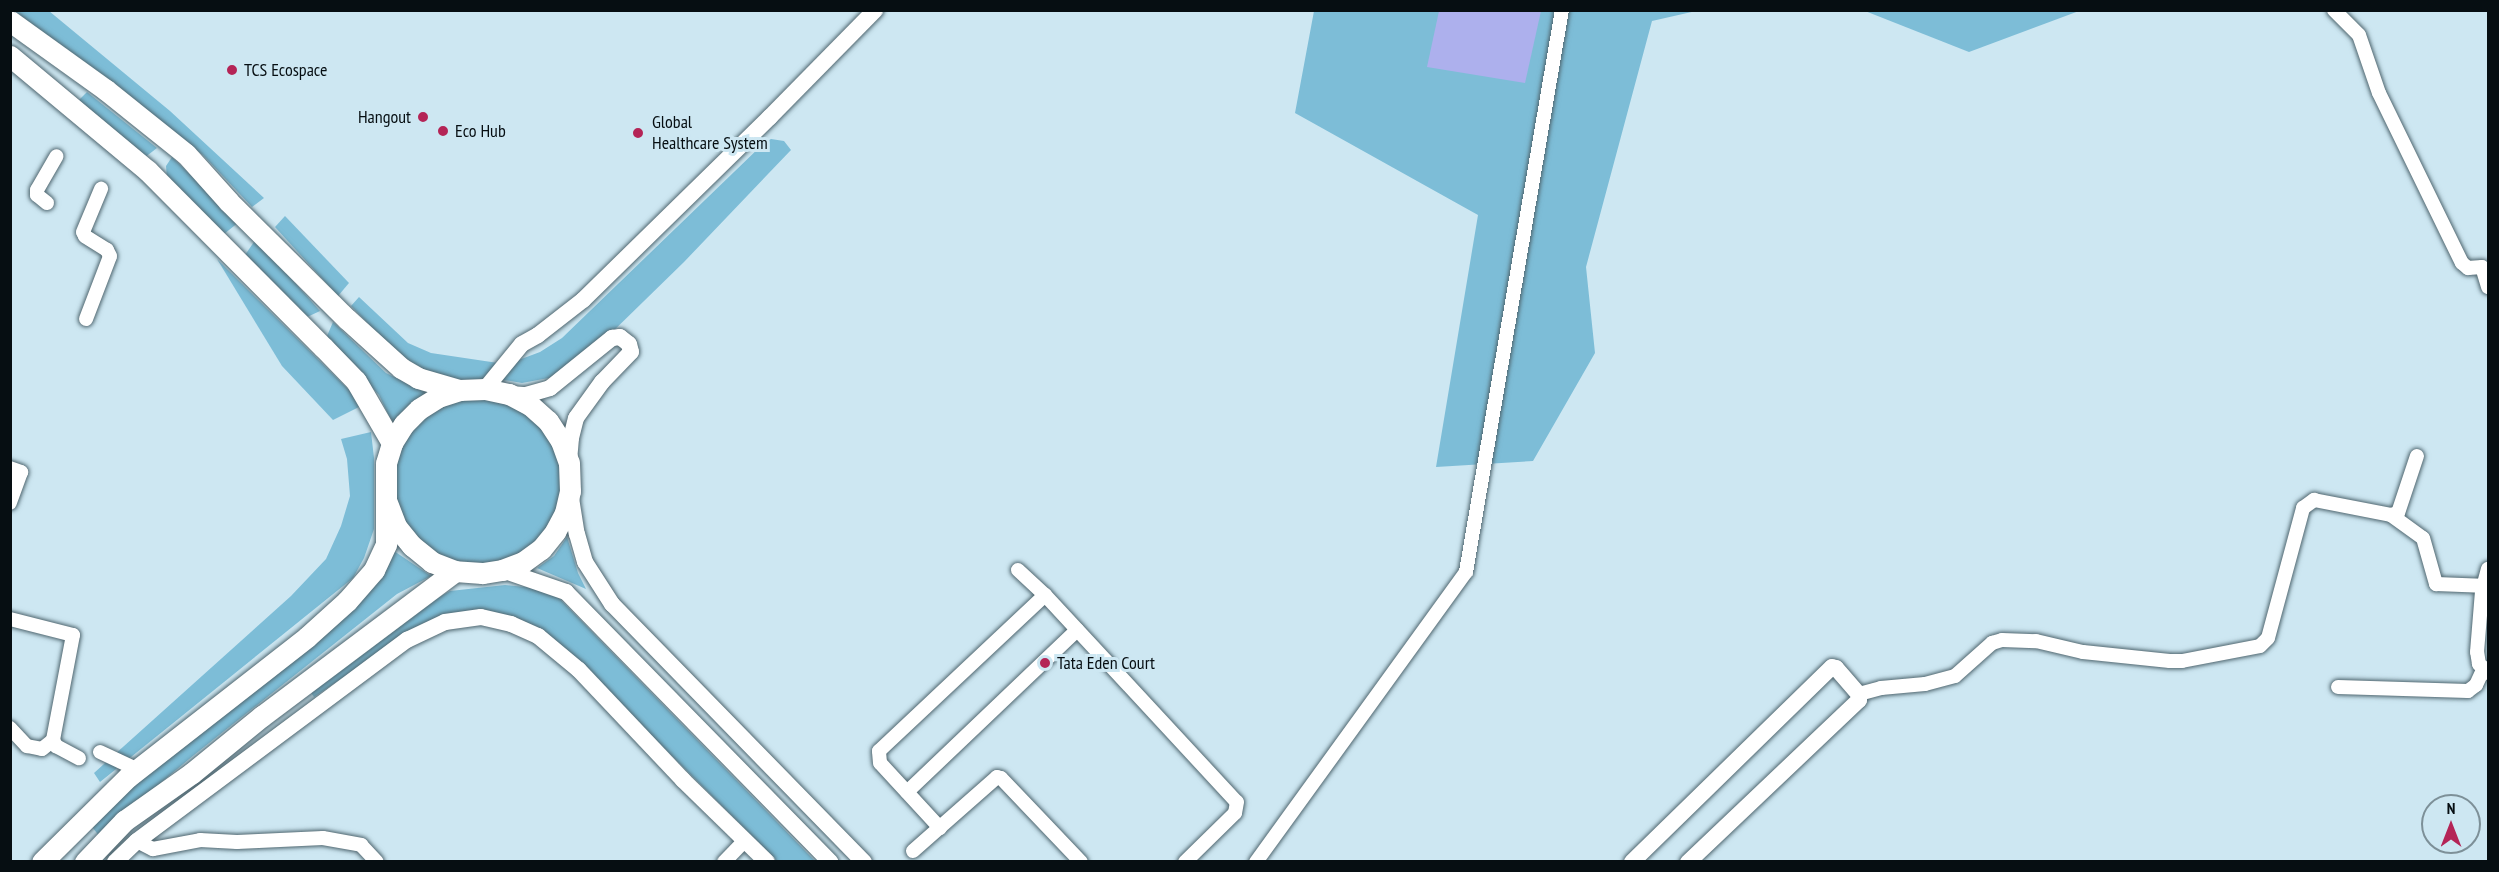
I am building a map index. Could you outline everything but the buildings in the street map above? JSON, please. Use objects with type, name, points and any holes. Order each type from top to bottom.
[{"type":"main road","points":[[10,21],[106,90],[186,154],[244,217],[347,319],[401,368],[418,378],[459,390]]},
{"type":"main road","points":[[10,56],[148,171],[323,347],[356,381],[392,443]]},
{"type":"main road","points":[[42,861],[103,799],[258,678],[347,601],[374,570],[386,544],[387,503],[384,483],[386,463],[392,443],[404,424],[419,409],[438,397],[459,390],[485,389],[509,394],[530,405],[548,421],[561,441],[569,463],[570,491],[565,513],[555,532],[541,549],[523,562],[502,570],[482,573],[455,571],[432,562],[412,546],[396,526],[387,503]]},
{"type":"main road","points":[[85,861],[124,821],[192,773],[297,690],[455,571]]},
{"type":"street","points":[[485,389],[522,344],[538,335],[583,300],[875,10]]},
{"type":"street","points":[[1256,861],[1466,572],[1562,10]]},
{"type":"street","points":[[2334,10],[2359,35],[2379,93],[2462,263],[2468,268],[2482,267],[2488,287]]},
{"type":"street","points":[[47,203],[37,195],[38,190],[57,156]]},
{"type":"street","points":[[86,319],[110,256],[107,250],[85,236],[83,232],[101,189]]},
{"type":"street","points":[[509,394],[526,395],[550,388],[612,338],[620,337],[629,344],[631,352],[602,382],[576,418],[571,438],[569,463]]},
{"type":"street","points":[[2391,515],[2398,513],[2417,456]]},
{"type":"street","points":[[10,468],[21,472],[10,503]]},
{"type":"street","points":[[570,491],[577,534],[585,562],[612,604],[864,861]]},
{"type":"street","points":[[1859,694],[1881,688],[1925,684],[1955,676],[1992,643],[2002,640],[2036,641],[2083,652],[2176,661],[2260,645],[2268,638],[2305,504],[2320,500],[2391,515],[2423,538],[2436,584],[2486,586]]},
{"type":"street","points":[[2338,687],[2468,691],[2476,685],[2486,671],[2479,664],[2477,652],[2488,569]]},
{"type":"street","points":[[502,570],[567,592],[830,861]]},
{"type":"street","points":[[1018,570],[1045,595],[1237,802],[1235,813],[1185,861]]},
{"type":"street","points":[[940,828],[880,763],[879,751],[1045,595]]},
{"type":"street","points":[[116,861],[137,841],[407,640],[445,622],[481,617],[511,624],[538,636],[579,670],[767,861]]},
{"type":"street","points":[[10,619],[70,633],[74,637],[53,740],[56,746],[79,758]]},
{"type":"street","points":[[907,792],[1077,630]]},
{"type":"street","points":[[1632,861],[1832,667],[1836,668],[1859,694],[1859,700],[1688,861]]},
{"type":"street","points":[[297,690],[311,710]]},
{"type":"street","points":[[10,728],[27,746],[42,749],[53,740]]},
{"type":"street","points":[[100,752],[138,770]]},
{"type":"street","points":[[913,851],[995,778],[999,777],[1081,861]]},
{"type":"street","points":[[137,841],[153,849],[200,840],[237,843],[323,838],[361,845],[377,861]]},
{"type":"street","points":[[724,861],[745,840]]},
{"type":"shaded area","points":[[12,11],[49,11],[170,111],[264,198],[252,207],[203,155],[104,78]]},
{"type":"shaded area","points":[[1314,11],[1696,11],[1652,21],[1586,267],[1595,353],[1533,461],[1436,467],[1478,215],[1295,113]]},
{"type":"shaded area","points":[[1439,11],[1541,11],[1525,83],[1427,67]]},
{"type":"shaded area","points":[[1865,11],[2079,11],[1969,52]]},
{"type":"shaded area","points":[[87,92],[157,148],[144,158],[79,100]]},
{"type":"shaded area","points":[[771,139],[784,141],[791,150],[684,262],[603,341],[554,377],[522,383],[499,379],[516,361],[540,352],[562,338],[763,144]]},
{"type":"shaded area","points":[[172,157],[239,222],[224,234],[167,178],[166,166]]},
{"type":"shaded area","points":[[285,216],[349,283],[338,296],[275,227]]},
{"type":"shaded area","points":[[256,239],[320,311],[305,318],[245,255]]},
{"type":"shaded area","points":[[217,259],[358,399],[361,406],[333,420],[282,366]]},
{"type":"shaded area","points":[[359,297],[408,343],[431,353],[498,363],[486,378],[475,380],[455,380],[432,374],[398,354],[351,306]]},
{"type":"shaded area","points":[[333,322],[386,373],[427,393],[395,423],[390,418],[379,395],[330,342],[327,336]]},
{"type":"shaded area","points":[[478,397],[510,403],[525,411],[537,422],[548,434],[556,449],[562,481],[556,513],[548,528],[537,540],[525,551],[510,559],[478,565],[446,559],[431,551],[419,540],[408,528],[400,513],[394,481],[400,449],[408,434],[419,422],[431,411],[446,403]]},
{"type":"shaded area","points":[[371,432],[374,458],[374,529],[364,558],[353,578],[100,782],[94,773],[291,596],[326,559],[341,526],[350,496],[347,459],[341,439]]},
{"type":"shaded area","points":[[567,537],[578,573],[586,589],[537,568],[554,556]]},
{"type":"shaded area","points":[[394,551],[431,576],[397,594],[194,755],[122,815],[100,837],[89,823],[377,582]]},
{"type":"shaded area","points":[[505,585],[534,588],[558,597],[815,861],[777,861],[562,646],[459,613],[424,623],[314,697],[310,691],[418,609],[450,591]]},
{"type":"place","name":"TCS Ecospace","points":[[232,70]]},
{"type":"place","name":"Hangout","points":[[423,117]]},
{"type":"place","name":"Eco Hub","points":[[443,131]]},
{"type":"place","name":"Global Healthcare System","points":[[638,133]]},
{"type":"place","name":"Tata Eden Court","points":[[1045,663]]}]
